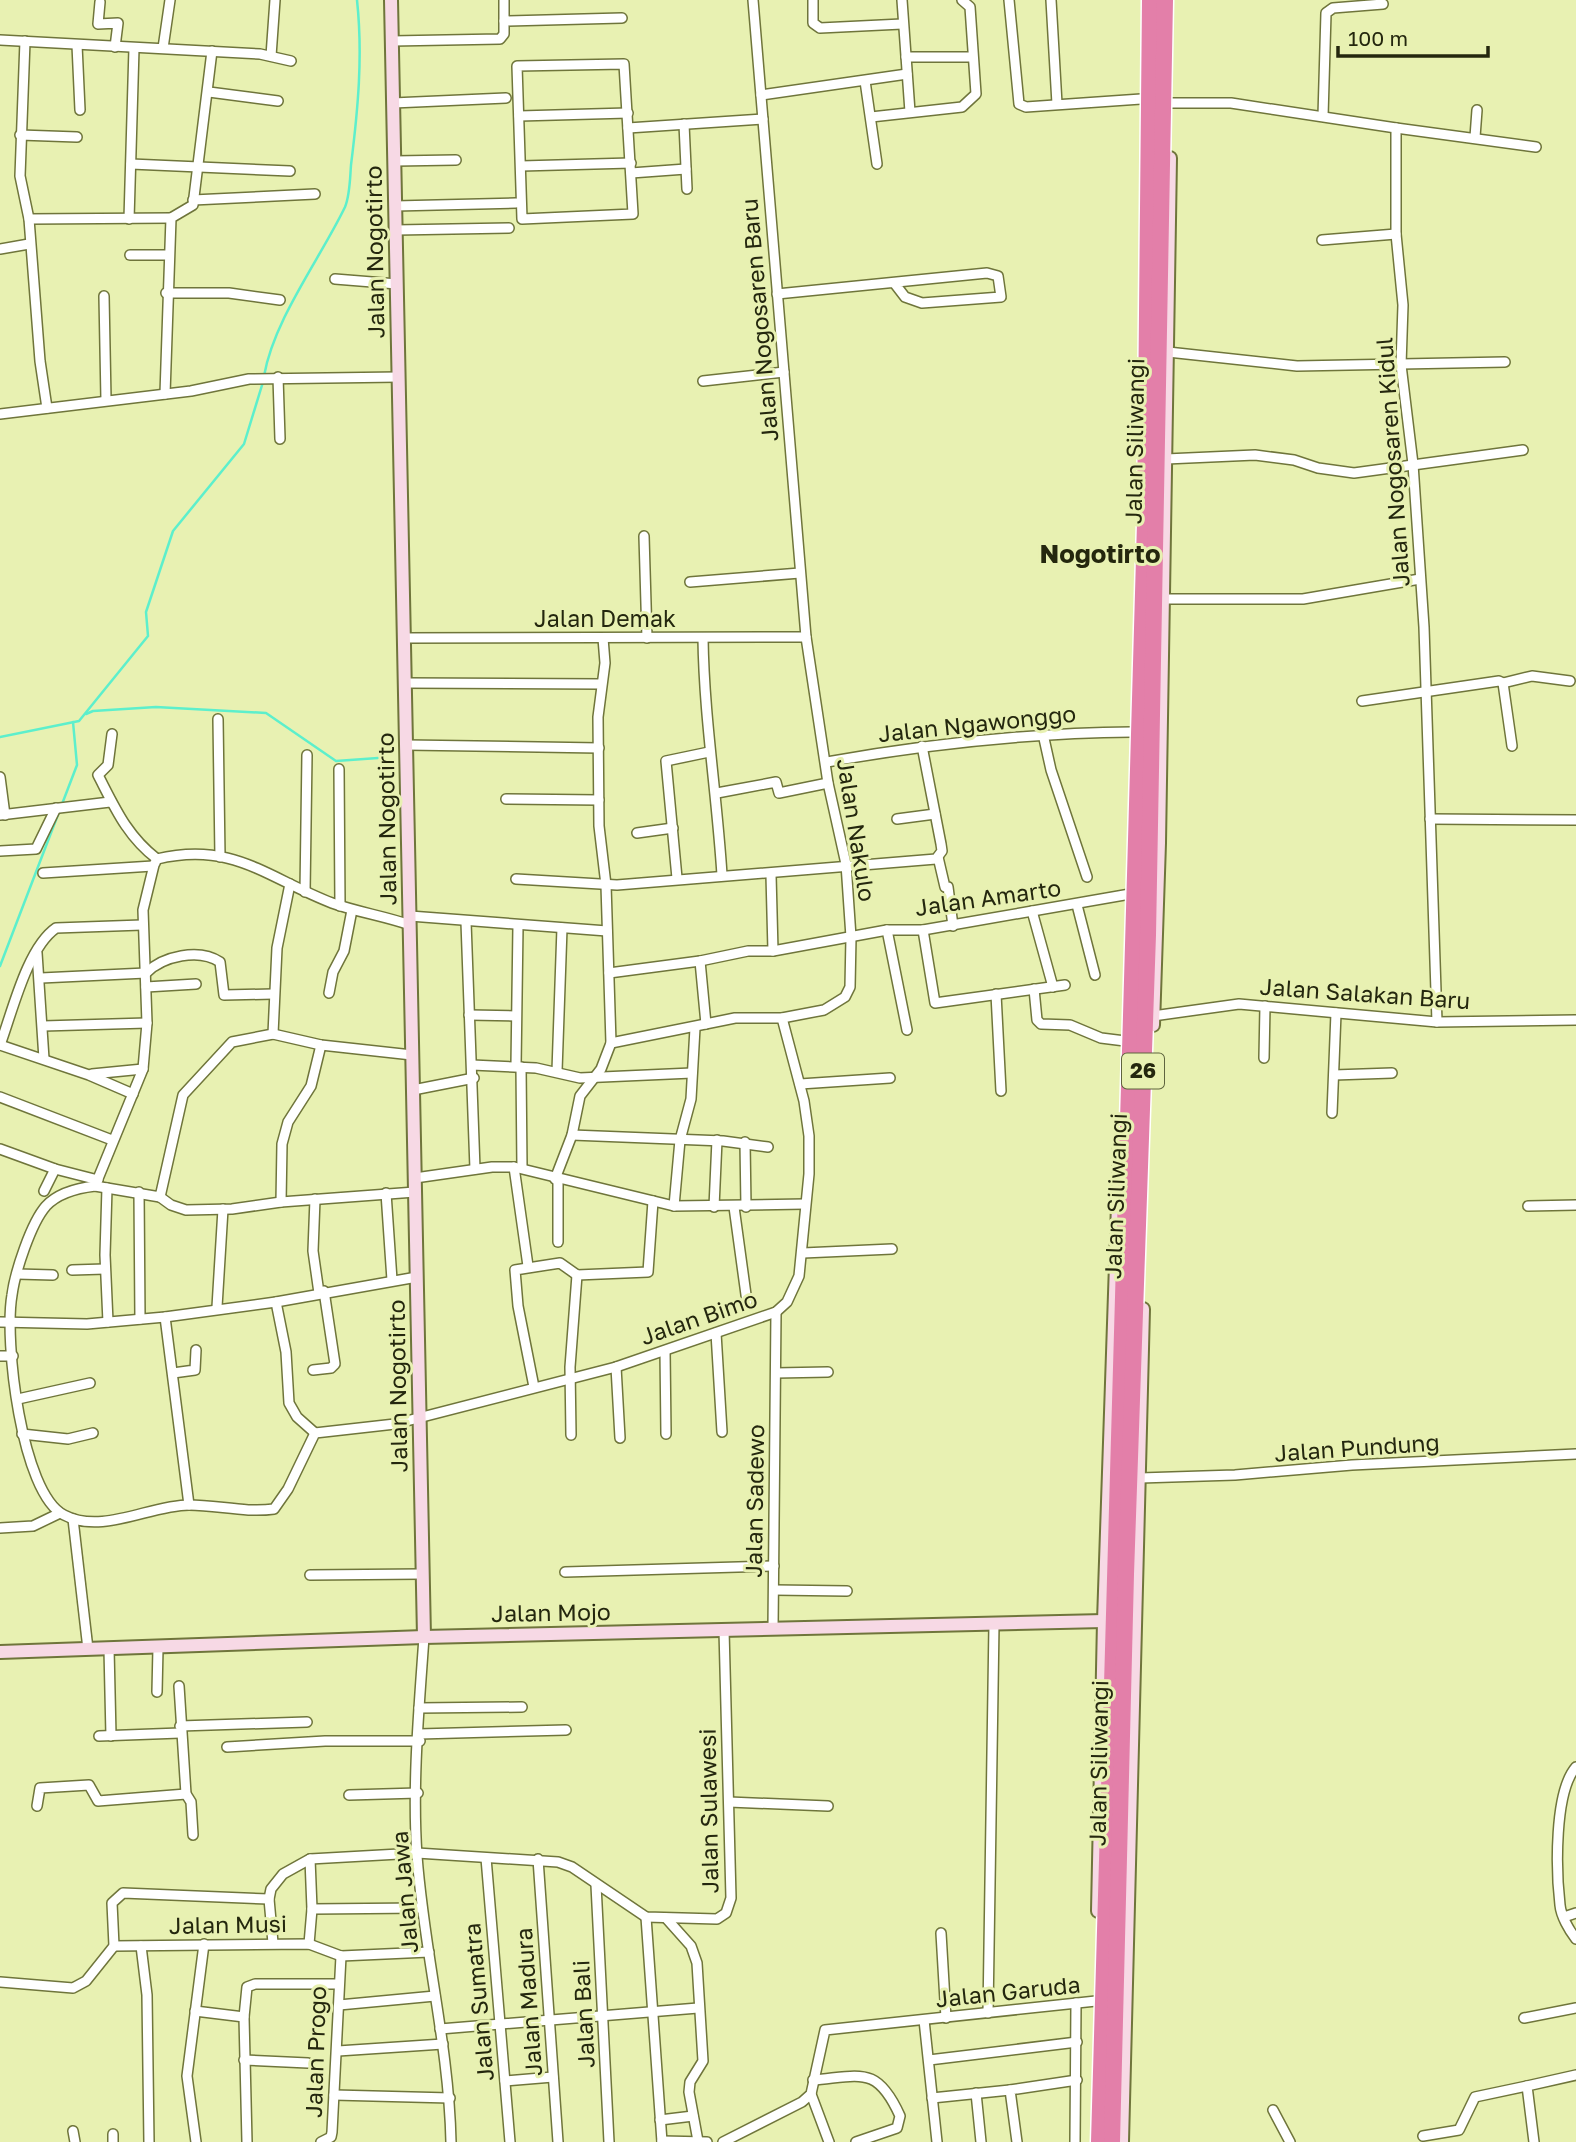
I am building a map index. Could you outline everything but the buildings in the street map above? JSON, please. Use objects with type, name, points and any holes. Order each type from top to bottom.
[{"type":"highway","name":"Jalan Siliwangi","points":[[1150,0],[1151,524]]},
{"type":"highway","name":"Jalan Siliwangi","points":[[1112,2142],[1106,2120],[1099,2022],[1111,1534],[1148,661],[1168,0]]},
{"type":"highway","name":"Jalan Siliwangi","points":[[1100,2142],[1106,2120],[1122,2003],[1131,1574],[1153,936],[1148,661]]},
{"type":"street","points":[[163,48],[170,0]]},
{"type":"street","points":[[271,56],[275,0]]},
{"type":"street","name":"Jalan Nogotirto","points":[[391,0],[424,1637]]},
{"type":"street","points":[[392,41],[502,38],[505,21],[504,0]]},
{"type":"street","name":"Jalan Nogosaren Baru","points":[[753,0],[806,637]]},
{"type":"street","points":[[813,0],[813,23],[820,28],[902,24]]},
{"type":"street","points":[[902,0],[910,112]]},
{"type":"street","points":[[871,117],[962,107],[971,101],[976,94],[970,7],[962,0]]},
{"type":"street","points":[[1009,0],[1019,104],[1026,107],[1141,99]]},
{"type":"street","points":[[1051,0],[1057,104]]},
{"type":"street","points":[[1143,0],[1141,99],[1148,661]]},
{"type":"street","points":[[1092,2142],[1099,2022],[1096,2001],[1104,1622],[1111,1534],[1130,894],[1132,732],[1163,599],[1168,352],[1168,0]]},
{"type":"street","points":[[100,2],[98,24],[118,23],[116,47]]},
{"type":"street","points":[[1323,116],[1326,13],[1333,8],[1383,4]]},
{"type":"street","points":[[505,21],[622,18]]},
{"type":"street","points":[[0,40],[212,51],[271,56],[291,61]]},
{"type":"street","points":[[25,41],[20,176],[29,219],[29,244],[47,408]]},
{"type":"street","points":[[77,45],[80,110]]},
{"type":"street","points":[[129,219],[134,48]]},
{"type":"street","points":[[29,219],[171,218],[189,210],[194,200],[212,51]]},
{"type":"street","points":[[906,57],[972,57]]},
{"type":"street","points":[[624,64],[633,214],[523,219],[519,116],[517,66],[624,64]]},
{"type":"street","points":[[761,95],[907,74]]},
{"type":"street","points":[[866,81],[877,164]]},
{"type":"street","points":[[209,92],[278,101]]},
{"type":"street","points":[[393,103],[506,98]]},
{"type":"street","points":[[1169,103],[1231,103],[1536,148]]},
{"type":"street","points":[[1475,137],[1477,110]]},
{"type":"street","points":[[519,116],[628,113]]},
{"type":"street","points":[[628,128],[763,119]]},
{"type":"street","points":[[684,124],[687,189]]},
{"type":"street","name":"Jalan Nogosaren Kidul","points":[[1396,128],[1396,234],[1403,305],[1401,365],[1413,464],[1420,579],[1437,1022]]},
{"type":"street","points":[[20,135],[77,137]]},
{"type":"street","points":[[395,161],[456,160]]},
{"type":"street","points":[[131,164],[290,171]]},
{"type":"street","points":[[521,166],[686,169]]},
{"type":"street","points":[[194,200],[315,194]]},
{"type":"street","points":[[396,206],[516,203]]},
{"type":"street","points":[[165,394],[166,293],[171,218]]},
{"type":"street","points":[[396,230],[509,228]]},
{"type":"street","points":[[1322,240],[1396,234]]},
{"type":"street","points":[[0,248],[29,244]]},
{"type":"street","points":[[130,255],[168,255]]},
{"type":"street","points":[[777,294],[994,273],[998,276],[1001,297],[922,303],[908,299],[895,284]]},
{"type":"street","points":[[335,279],[397,284]]},
{"type":"street","points":[[166,293],[229,293],[280,300]]},
{"type":"street","points":[[104,296],[106,401]]},
{"type":"street","points":[[1168,352],[1297,366],[1505,362]]},
{"type":"street","points":[[703,381],[784,372]]},
{"type":"street","points":[[275,377],[280,439]]},
{"type":"street","points":[[0,414],[165,394],[249,379],[399,377]]},
{"type":"street","points":[[1166,459],[1260,456],[1354,473],[1523,450]]},
{"type":"street","points":[[644,536],[647,638]]},
{"type":"street","points":[[690,582],[800,573]]},
{"type":"street","points":[[1163,599],[1303,599],[1420,579]]},
{"type":"street","name":"Jalan Demak","points":[[404,638],[806,637]]},
{"type":"street","name":"Jalan Nakulo","points":[[611,1043],[735,1018],[782,1018],[824,1010],[845,997],[850,986],[851,937],[846,864],[828,783],[827,762],[806,637]]},
{"type":"street","points":[[558,1242],[556,1180],[572,1135],[580,1096],[601,1069],[611,1043],[606,885],[599,800],[601,684],[605,663],[603,638]]},
{"type":"street","points":[[703,638],[709,752],[717,793],[722,875]]},
{"type":"street","points":[[1362,701],[1426,694],[1496,681],[1503,683],[1532,676],[1570,681]]},
{"type":"street","points":[[405,683],[601,684]]},
{"type":"street","points":[[1503,683],[1512,746]]},
{"type":"street","points":[[218,719],[220,857]]},
{"type":"street","name":"Jalan Ngawonggo","points":[[827,762],[922,746],[1043,734],[1132,732]]},
{"type":"street","points":[[112,734],[108,765],[98,774],[123,825],[155,863]]},
{"type":"street","points":[[1043,734],[1051,770],[1087,877]]},
{"type":"street","points":[[406,745],[599,748]]},
{"type":"street","points":[[516,879],[606,885],[722,875],[771,875],[846,864],[931,860],[938,857],[942,851],[922,746]]},
{"type":"street","points":[[677,878],[666,761],[709,752]]},
{"type":"street","points":[[305,892],[307,755]]},
{"type":"street","points":[[339,769],[340,906]]},
{"type":"street","points":[[0,777],[3,815],[110,802]]},
{"type":"street","points":[[717,793],[776,782],[779,793],[828,783]]},
{"type":"street","points":[[506,799],[599,800]]},
{"type":"street","points":[[0,851],[36,849],[62,807]]},
{"type":"street","points":[[897,820],[935,814]]},
{"type":"street","points":[[1430,819],[1576,820]]},
{"type":"street","points":[[637,833],[673,828]]},
{"type":"street","points":[[43,873],[155,863],[176,855],[220,857],[253,864],[305,892],[340,906],[410,921],[466,922],[607,932]]},
{"type":"street","points":[[938,857],[945,887],[948,887],[954,926]]},
{"type":"street","points":[[96,1183],[143,1069],[147,1023],[142,925],[155,863]]},
{"type":"street","points":[[771,875],[773,951]]},
{"type":"street","points":[[273,1034],[277,948],[290,884]]},
{"type":"street","name":"Jalan Amarto","points":[[609,972],[700,961],[748,951],[773,951],[887,930],[923,930],[954,926],[1130,894]]},
{"type":"street","points":[[1077,905],[1095,975]]},
{"type":"street","points":[[329,993],[333,972],[344,951],[352,909]]},
{"type":"street","points":[[1032,911],[1053,987]]},
{"type":"street","points":[[466,922],[474,1078],[475,1169]]},
{"type":"street","points":[[133,1094],[89,1074],[1,1042],[37,953],[44,940],[56,928],[142,925]]},
{"type":"street","points":[[518,926],[518,1168],[528,1266]]},
{"type":"street","points":[[557,1071],[562,928]]},
{"type":"street","points":[[887,930],[907,1030]]},
{"type":"street","points":[[923,930],[934,1001],[944,1002],[1065,985]]},
{"type":"street","points":[[1131,1574],[1140,1478],[1153,936]]},
{"type":"street","points":[[37,953],[41,978],[44,1059]]},
{"type":"street","points":[[41,978],[146,973],[164,961],[199,954],[220,962],[224,995],[273,994]]},
{"type":"street","points":[[700,961],[706,1024]]},
{"type":"street","points":[[146,987],[196,984]]},
{"type":"street","points":[[1034,989],[1037,1020],[1041,1024],[1070,1025],[1101,1038],[1125,1041]]},
{"type":"street","points":[[996,994],[1001,1091]]},
{"type":"street","name":"Jalan Salakan Baru","points":[[1153,1016],[1239,1004],[1437,1022],[1576,1020]]},
{"type":"street","points":[[1264,1058],[1265,1006]]},
{"type":"street","points":[[1332,1113],[1336,1013]]},
{"type":"street","points":[[469,1015],[516,1016]]},
{"type":"street","name":"Jalan Bimo","points":[[316,1433],[419,1418],[616,1367],[776,1312],[788,1302],[803,1253],[809,1136],[800,1084],[782,1018]]},
{"type":"street","points":[[43,1027],[147,1023]]},
{"type":"street","points":[[674,1206],[680,1140],[691,1098],[695,1028]]},
{"type":"street","points":[[160,1198],[183,1095],[232,1042],[273,1034],[321,1045],[412,1055]]},
{"type":"street","points":[[281,1202],[282,1144],[288,1122],[314,1081],[321,1045]]},
{"type":"street","points":[[472,1065],[557,1071],[573,1077],[593,1078],[692,1073]]},
{"type":"street","points":[[89,1074],[143,1069]]},
{"type":"street","points":[[1334,1075],[1392,1073]]},
{"type":"street","points":[[413,1090],[474,1078]]},
{"type":"street","points":[[800,1084],[890,1078]]},
{"type":"street","points":[[0,1097],[112,1140]]},
{"type":"street","points":[[572,1135],[717,1140],[768,1147]]},
{"type":"street","points":[[714,1207],[717,1140]]},
{"type":"street","points":[[746,1142],[746,1207]]},
{"type":"street","points":[[0,1149],[107,1188],[139,1192],[186,1210],[415,1192]]},
{"type":"street","points":[[415,1178],[475,1169],[518,1168],[556,1180],[674,1206],[806,1204]]},
{"type":"street","points":[[44,1191],[55,1169]]},
{"type":"street","points":[[96,1183],[65,1194],[46,1206],[39,1217],[12,1293],[13,1356],[22,1434],[41,1492],[60,1513],[73,1519],[100,1520],[189,1505],[227,1510],[274,1509],[288,1489],[316,1433],[297,1416],[289,1403],[286,1352],[276,1302]]},
{"type":"street","points":[[107,1188],[105,1269],[108,1322]]},
{"type":"street","points":[[139,1192],[140,1319]]},
{"type":"street","points":[[386,1193],[392,1280]]},
{"type":"street","points":[[313,1370],[331,1368],[335,1364],[313,1251],[315,1199]]},
{"type":"street","points":[[534,1387],[518,1306],[515,1270],[528,1266],[559,1264],[577,1275],[648,1272],[653,1201]]},
{"type":"street","points":[[1528,1206],[1576,1205]]},
{"type":"street","points":[[734,1207],[747,1302]]},
{"type":"street","points":[[217,1307],[223,1209]]},
{"type":"street","points":[[803,1253],[892,1249]]},
{"type":"street","points":[[72,1270],[105,1269]]},
{"type":"street","points":[[17,1275],[53,1275]]},
{"type":"street","points":[[571,1435],[570,1377],[577,1275]]},
{"type":"street","points":[[0,1322],[108,1322],[165,1317],[217,1307],[276,1302],[417,1277]]},
{"type":"street","name":"Jalan Sadewo","points":[[773,1629],[776,1312]]},
{"type":"street","points":[[165,1317],[189,1505]]},
{"type":"street","points":[[716,1333],[722,1432]]},
{"type":"street","points":[[173,1373],[195,1370],[196,1350]]},
{"type":"street","points":[[665,1351],[666,1434]]},
{"type":"street","points":[[0,1356],[13,1356]]},
{"type":"street","points":[[616,1367],[620,1438]]},
{"type":"street","points":[[776,1373],[828,1372]]},
{"type":"street","points":[[18,1399],[90,1383]]},
{"type":"street","points":[[22,1434],[68,1439],[93,1433]]},
{"type":"street","name":"Jalan Pundung","points":[[1140,1478],[1235,1475],[1352,1465],[1576,1454]]},
{"type":"street","points":[[0,1528],[33,1527],[60,1513]]},
{"type":"street","points":[[73,1519],[88,1649]]},
{"type":"street","points":[[565,1572],[774,1566]]},
{"type":"street","points":[[310,1575],[422,1574]]},
{"type":"street","points":[[774,1590],[847,1591]]},
{"type":"street","name":"Jalan Mojo","points":[[0,1652],[424,1637],[1104,1622]]},
{"type":"street","points":[[988,2013],[994,1624]]},
{"type":"street","name":"Jalan Sulawesi","points":[[310,1859],[417,1853],[538,1859],[572,1867],[646,1917],[716,1919],[730,1907],[724,1630]]},
{"type":"street","name":"Jalan Jawa","points":[[424,1637],[419,1708],[417,1853],[422,1908],[450,2098],[452,2142]]},
{"type":"street","points":[[157,1692],[158,1648]]},
{"type":"street","points":[[110,1649],[111,1736]]},
{"type":"street","points":[[180,1685],[180,1730],[193,1835]]},
{"type":"street","points":[[419,1708],[522,1707]]},
{"type":"street","points":[[99,1736],[307,1722]]},
{"type":"street","points":[[227,1747],[566,1730]]},
{"type":"street","points":[[1576,1766],[1567,1777],[1561,1801],[1560,1906],[1576,1939]]},
{"type":"street","points":[[37,1805],[40,1788],[48,1786],[89,1785],[97,1801],[186,1794]]},
{"type":"street","points":[[349,1795],[418,1793]]},
{"type":"street","points":[[729,1802],[828,1806]]},
{"type":"street","name":"Jalan Sumatra","points":[[486,1858],[510,2142]]},
{"type":"street","points":[[273,1943],[269,1899],[271,1889],[283,1874],[310,1859],[312,1909],[309,1944]]},
{"type":"street","name":"Jalan Madura","points":[[538,1859],[558,2142]]},
{"type":"street","name":"Jalan Bali","points":[[596,1885],[609,2142]]},
{"type":"street","points":[[0,1982],[77,1987],[90,1977],[114,1946],[113,1903],[123,1894],[269,1899]]},
{"type":"street","points":[[312,1909],[422,1908]]},
{"type":"street","points":[[1564,1917],[1576,1913]]},
{"type":"street","points":[[646,1917],[662,2141],[702,2141],[693,2116],[690,2082],[703,2061],[695,1953],[666,1918]]},
{"type":"street","points":[[941,1934],[946,2018]]},
{"type":"street","points":[[196,2142],[187,2076],[204,1944]]},
{"type":"street","name":"Jalan Musi","points":[[114,1946],[309,1944],[331,1950],[341,1956]]},
{"type":"street","points":[[141,1946],[147,1995],[149,2142]]},
{"type":"street","points":[[341,1956],[429,1952]]},
{"type":"street","name":"Jalan Progo","points":[[328,2141],[338,2051],[338,1984],[341,1956]]},
{"type":"street","points":[[247,2142],[244,2060],[246,1990],[252,1984],[338,1984]]},
{"type":"street","points":[[338,2005],[435,1996]]},
{"type":"street","name":"Jalan Garuda","points":[[813,2080],[825,2030],[1096,2001]]},
{"type":"street","points":[[1075,2142],[1076,2003]]},
{"type":"street","points":[[1122,2003],[1122,2142]]},
{"type":"street","points":[[440,2029],[698,2008]]},
{"type":"street","points":[[1524,2018],[1576,2008]]},
{"type":"street","points":[[195,2011],[244,2017]]},
{"type":"street","points":[[924,2020],[937,2142]]},
{"type":"street","points":[[929,2060],[1077,2042]]},
{"type":"street","points":[[338,2051],[443,2044]]},
{"type":"street","points":[[244,2060],[308,2063]]},
{"type":"street","points":[[1423,2136],[1459,2130],[1475,2097],[1576,2075]]},
{"type":"street","points":[[829,2142],[811,2094],[813,2080],[869,2076],[878,2081],[900,2116],[897,2128],[856,2142]]},
{"type":"street","points":[[505,2081],[553,2077]]},
{"type":"street","points":[[932,2098],[1077,2080]]},
{"type":"street","points":[[1527,2086],[1534,2142]]},
{"type":"street","points":[[1010,2090],[1017,2142]]},
{"type":"street","points":[[976,2093],[981,2142]]},
{"type":"street","points":[[723,2142],[802,2102],[811,2094]]},
{"type":"street","points":[[334,2095],[450,2098]]},
{"type":"street","points":[[1273,2110],[1290,2142]]},
{"type":"street","points":[[660,2120],[693,2116]]},
{"type":"street","points":[[73,2131],[75,2142]]},
{"type":"waterway","points":[[264,376],[269,355],[287,311],[347,202],[359,82],[357,0]]},
{"type":"waterway","points":[[0,737],[79,721],[148,636],[146,612],[173,531],[244,444],[263,382]]},
{"type":"waterway","points":[[86,714],[93,711],[156,707],[266,713],[336,761],[378,758]]},
{"type":"waterway","points":[[0,966],[77,765],[73,722]]},
{"type":"district","name":"Nogotirto","points":[[1100,554]]}]
